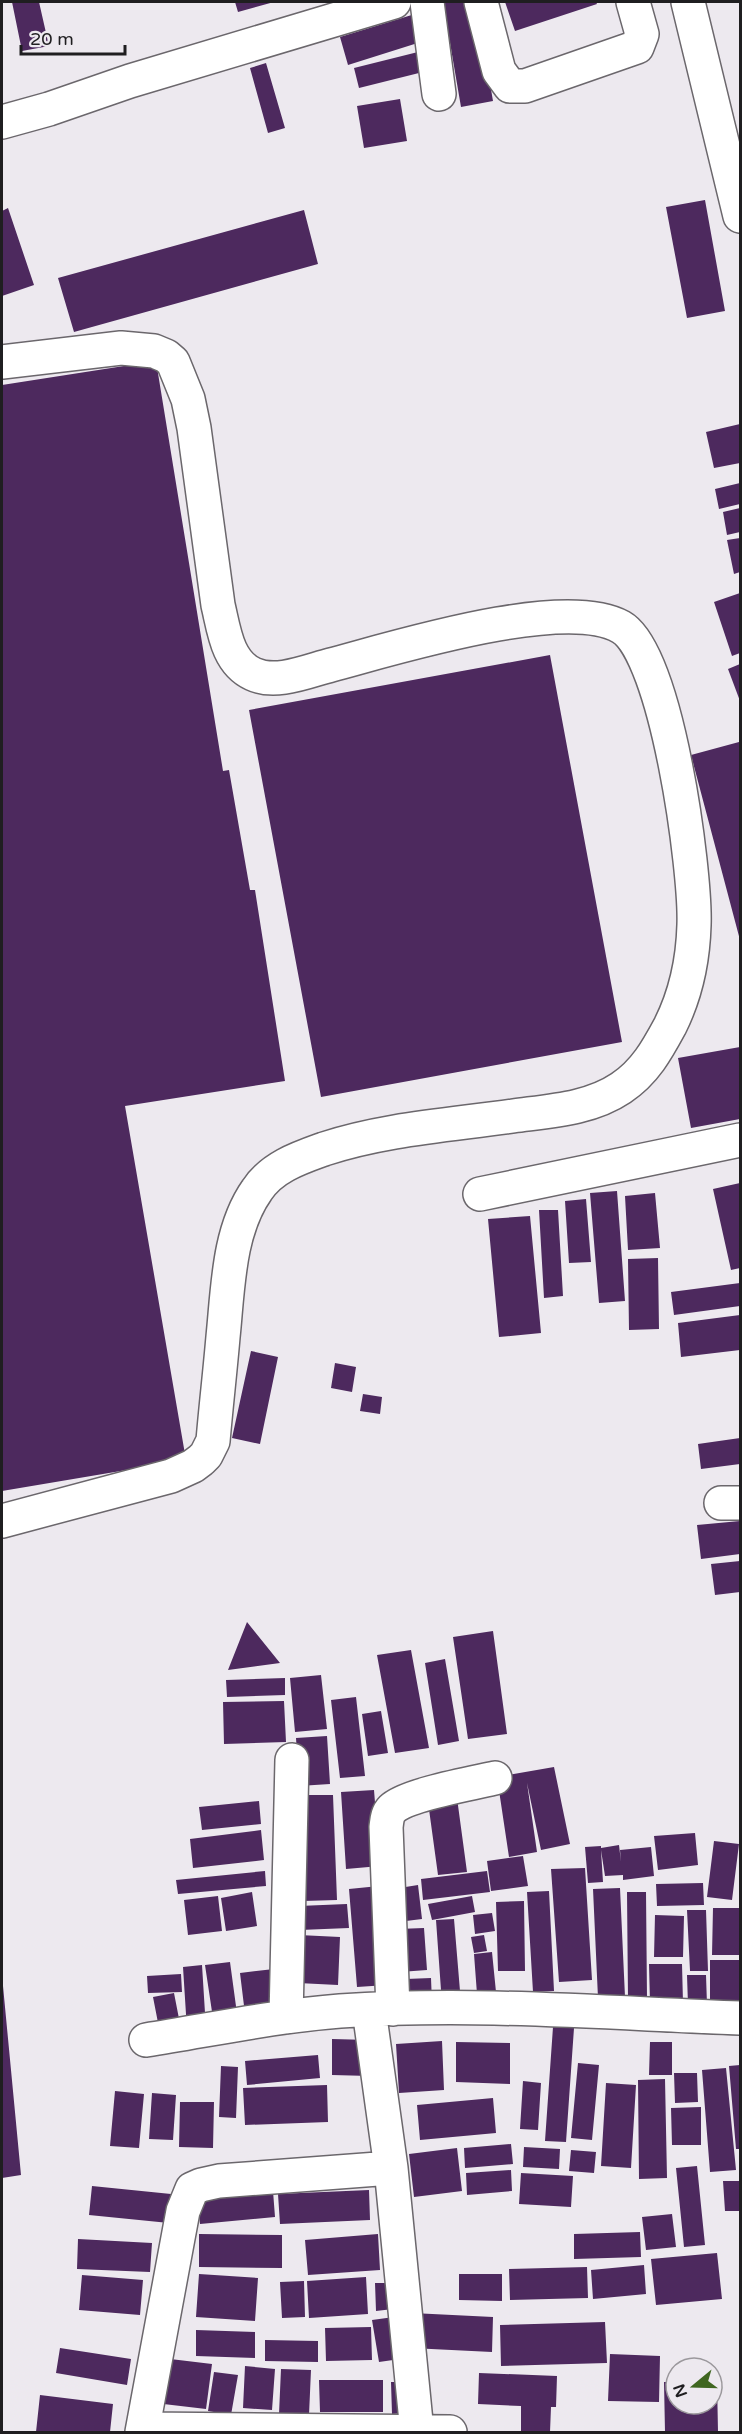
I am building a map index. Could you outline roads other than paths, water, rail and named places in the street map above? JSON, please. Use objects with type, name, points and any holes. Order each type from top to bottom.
[{"type":"street","points":[[2,122],[394,2]]},
{"type":"street","points":[[427,2],[439,94]]},
{"type":"street","points":[[481,2],[499,71],[510,86],[525,86],[637,47],[642,34],[633,2]]},
{"type":"street","points":[[688,2],[741,216]]},
{"type":"street","points":[[2,362],[121,348],[154,351],[173,362],[188,399],[194,428],[218,605],[224,631],[231,652],[238,662],[257,676],[271,678],[301,673],[476,628],[519,620],[597,619],[626,630],[643,652],[657,686],[687,838],[695,912],[694,950],[689,976],[678,1010],[645,1068],[619,1089],[597,1100],[556,1110],[348,1141],[291,1162],[265,1179],[254,1192],[238,1231],[229,1273],[213,1441],[201,1460],[163,1479],[2,1521]]},
{"type":"street","points":[[480,1194],[741,1140]]},
{"type":"street","points":[[286,2017],[292,1760]]},
{"type":"street","points":[[417,2432],[390,2168],[381,2010],[386,1827],[388,1813],[394,1807],[410,1800],[495,1778]]},
{"type":"street","points":[[146,2040],[286,2017],[381,2010],[498,2009],[741,2018]]},
{"type":"street","points":[[390,2168],[219,2181],[201,2184],[192,2189],[183,2211],[142,2431],[450,2433]]}]
